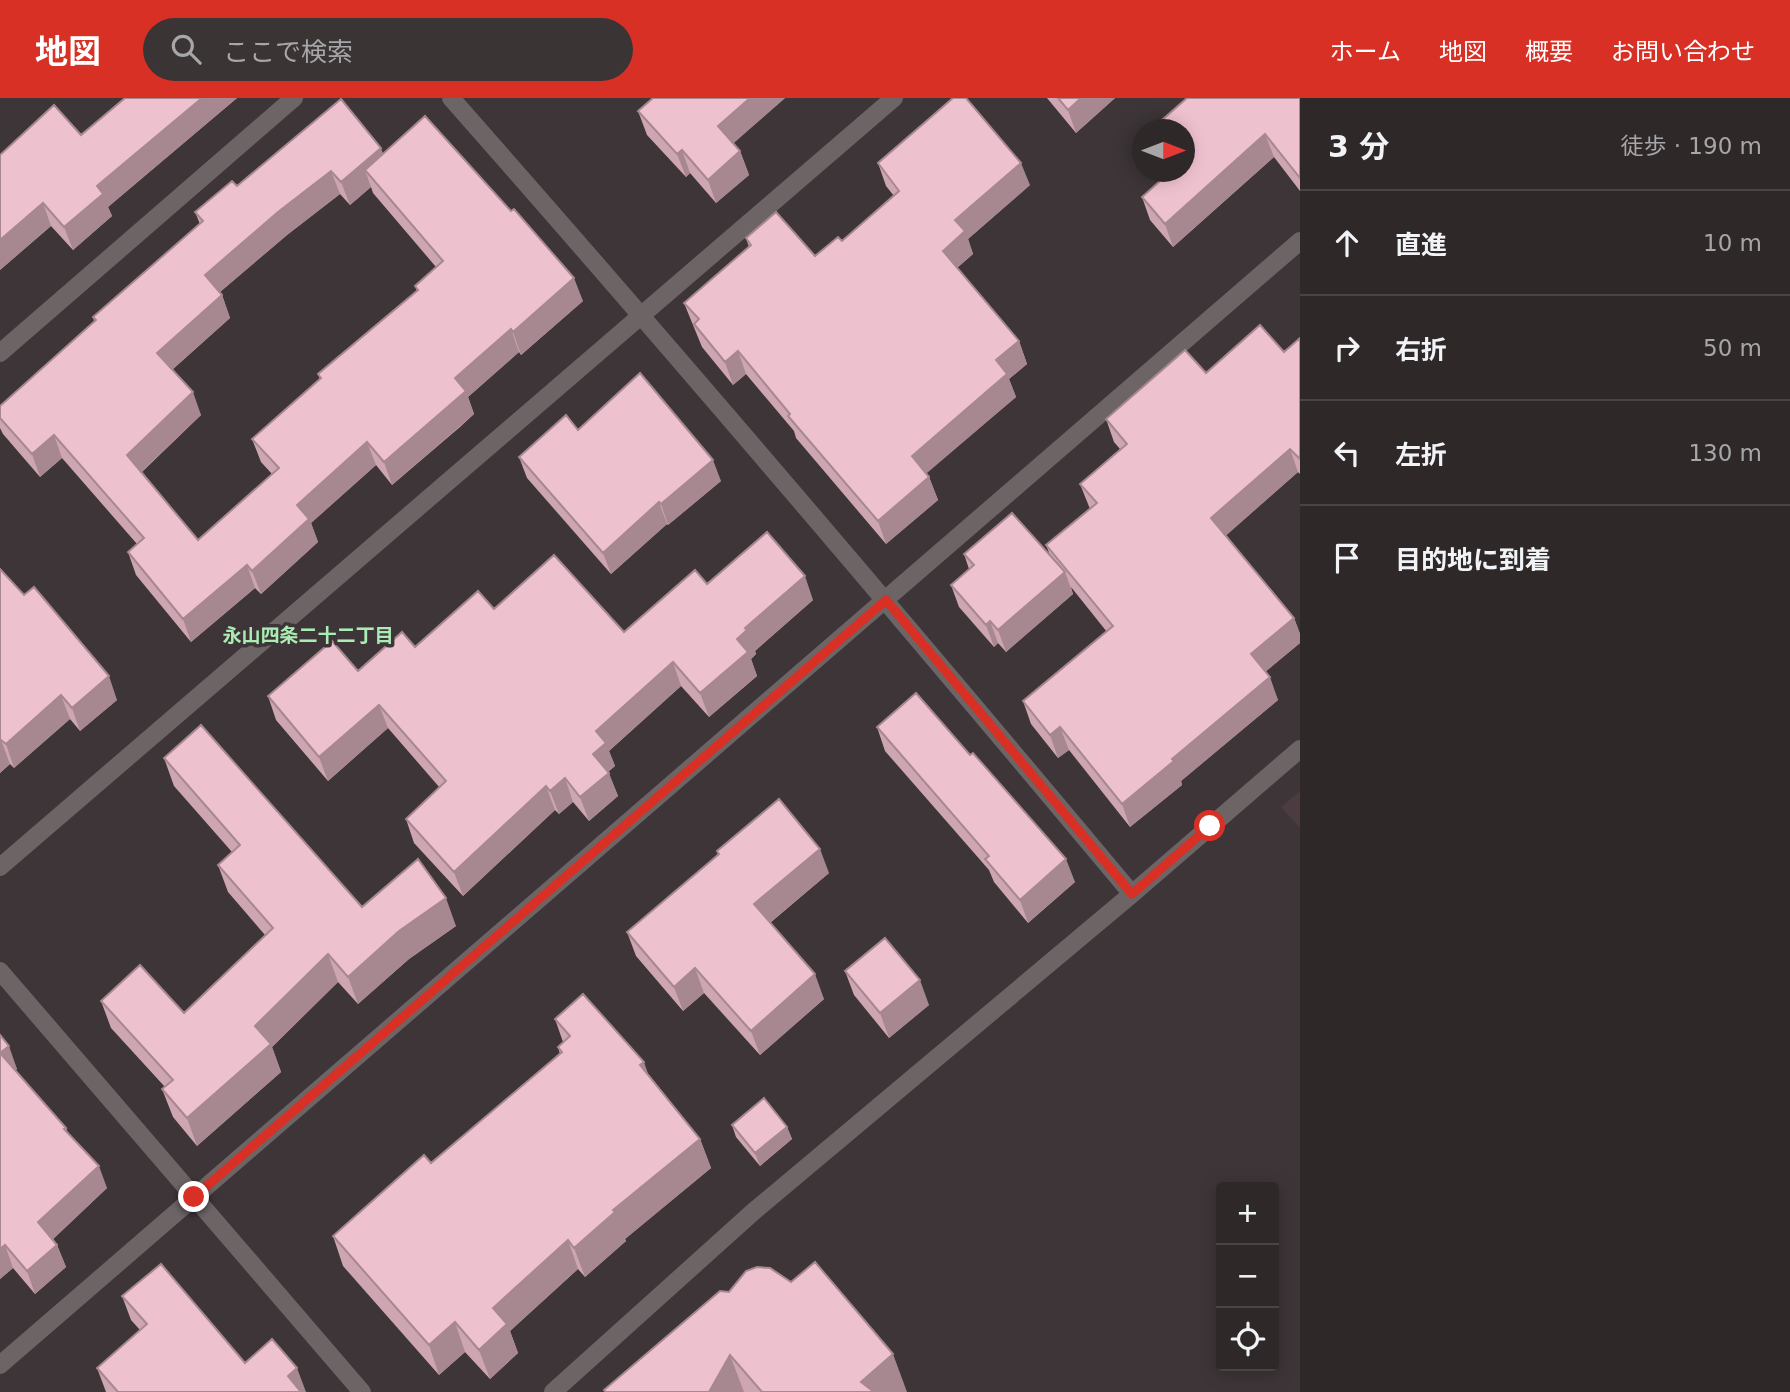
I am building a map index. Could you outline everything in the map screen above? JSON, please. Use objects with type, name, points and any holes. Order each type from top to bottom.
[{"type":"street","points":[[0,352],[294,98]]},
{"type":"street","points":[[451,98],[643,316],[886,600],[1132,894]]},
{"type":"street","points":[[0,867],[894,98]]},
{"type":"street","points":[[0,1365],[1300,241]]},
{"type":"street","points":[[553,1392],[753,1212],[1132,894],[1300,749]]},
{"type":"street","points":[[0,971],[362,1392]]},
{"type":"shaded area","points":[[1300,791],[1300,828],[1281,807]]},
{"type":"building","points":[[125,98],[202,98],[97,186],[103,194],[64,227],[43,203],[0,240],[0,155],[54,105],[81,135]]},
{"type":"building","points":[[653,98],[750,98],[718,126],[740,151],[708,180],[682,150],[677,154],[638,111]]},
{"type":"building","points":[[953,98],[966,98],[1021,163],[955,220],[965,231],[943,251],[1019,341],[996,360],[1007,374],[912,456],[929,477],[878,521],[788,416],[790,414],[738,351],[725,362],[694,324],[699,319],[684,303],[751,245],[746,238],[776,212],[815,256],[838,237],[842,241],[899,191],[878,163]]},
{"type":"building","points":[[1058,98],[1081,98],[1068,110]]},
{"type":"building","points":[[1187,98],[1300,98],[1300,178],[1265,134],[1165,224],[1142,197],[1159,182],[1195,182],[1195,119],[1163,119]]},
{"type":"building","points":[[341,99],[381,148],[341,182],[331,171],[278,212],[205,275],[222,295],[157,353],[193,392],[127,455],[198,540],[279,468],[252,439],[321,378],[318,374],[418,290],[415,286],[443,261],[365,170],[425,116],[511,211],[514,209],[574,278],[455,378],[466,391],[384,462],[367,442],[297,505],[309,519],[252,571],[247,565],[183,619],[128,552],[144,538],[54,435],[32,454],[0,418],[0,406],[96,320],[93,317],[203,221],[195,212],[232,181],[237,186]]},
{"type":"building","points":[[1260,325],[1284,352],[1300,338],[1300,459],[1290,449],[1211,518],[1294,618],[1251,654],[1270,677],[1122,804],[1060,727],[1050,735],[1023,701],[1113,626],[1046,545],[1097,503],[1080,484],[1127,444],[1106,419],[1185,350],[1206,373]]},
{"type":"building","points":[[640,373],[713,460],[661,504],[659,502],[603,553],[519,457],[566,415],[578,430]]},
{"type":"building","points":[[1012,513],[1065,572],[998,630],[990,621],[986,625],[951,585],[974,565],[964,554]]},
{"type":"building","points":[[767,532],[805,576],[745,628],[747,630],[737,639],[748,652],[700,693],[673,662],[596,731],[606,743],[593,754],[609,773],[580,797],[565,778],[550,791],[546,786],[454,872],[406,819],[446,781],[379,705],[319,757],[268,696],[332,641],[358,671],[402,632],[415,647],[478,591],[494,609],[554,555],[624,632],[695,570],[707,584]]},
{"type":"building","points":[[0,569],[24,595],[34,587],[109,676],[72,708],[61,695],[6,744],[0,741]]},
{"type":"building","points":[[916,693],[1066,859],[1020,900],[985,859],[989,856],[877,727]]},
{"type":"building","points":[[201,725],[362,907],[418,859],[446,898],[399,931],[348,977],[328,954],[255,1026],[271,1044],[187,1118],[162,1089],[173,1080],[101,1001],[140,965],[184,1013],[273,928],[218,865],[240,845],[164,758]]},
{"type":"building","points":[[779,799],[820,849],[754,904],[815,974],[751,1031],[695,968],[674,987],[627,932]]},
{"type":"building","points":[[885,938],[920,980],[880,1013],[845,971]]},
{"type":"building","points":[[583,994],[644,1062],[640,1065],[700,1139],[613,1210],[615,1212],[574,1248],[568,1240],[493,1308],[507,1324],[479,1350],[455,1322],[429,1345],[333,1236],[424,1155],[431,1163],[562,1052],[558,1047],[570,1036],[555,1019]]},
{"type":"building","points":[[0,1035],[9,1046],[0,1053]]},
{"type":"building","points":[[0,1053],[99,1166],[38,1222],[57,1245],[27,1271],[5,1245],[0,1249]]},
{"type":"building","points":[[764,1098],[787,1127],[755,1153],[732,1125]]},
{"type":"building","points":[[815,1262],[893,1354],[861,1382],[874,1392],[762,1392],[730,1355],[709,1392],[604,1390],[720,1291],[729,1292],[746,1271],[757,1267],[770,1268],[791,1282]]},
{"type":"building","points":[[161,1264],[245,1363],[272,1339],[297,1368],[288,1376],[301,1392],[118,1392],[97,1368],[147,1324],[122,1296]]},
{"type":"district","name":"永山四条二十二丁目","points":[[308,635]]},
{"type":"route","points":[[194,1197],[886,600],[1132,894],[1210,826]]}]
